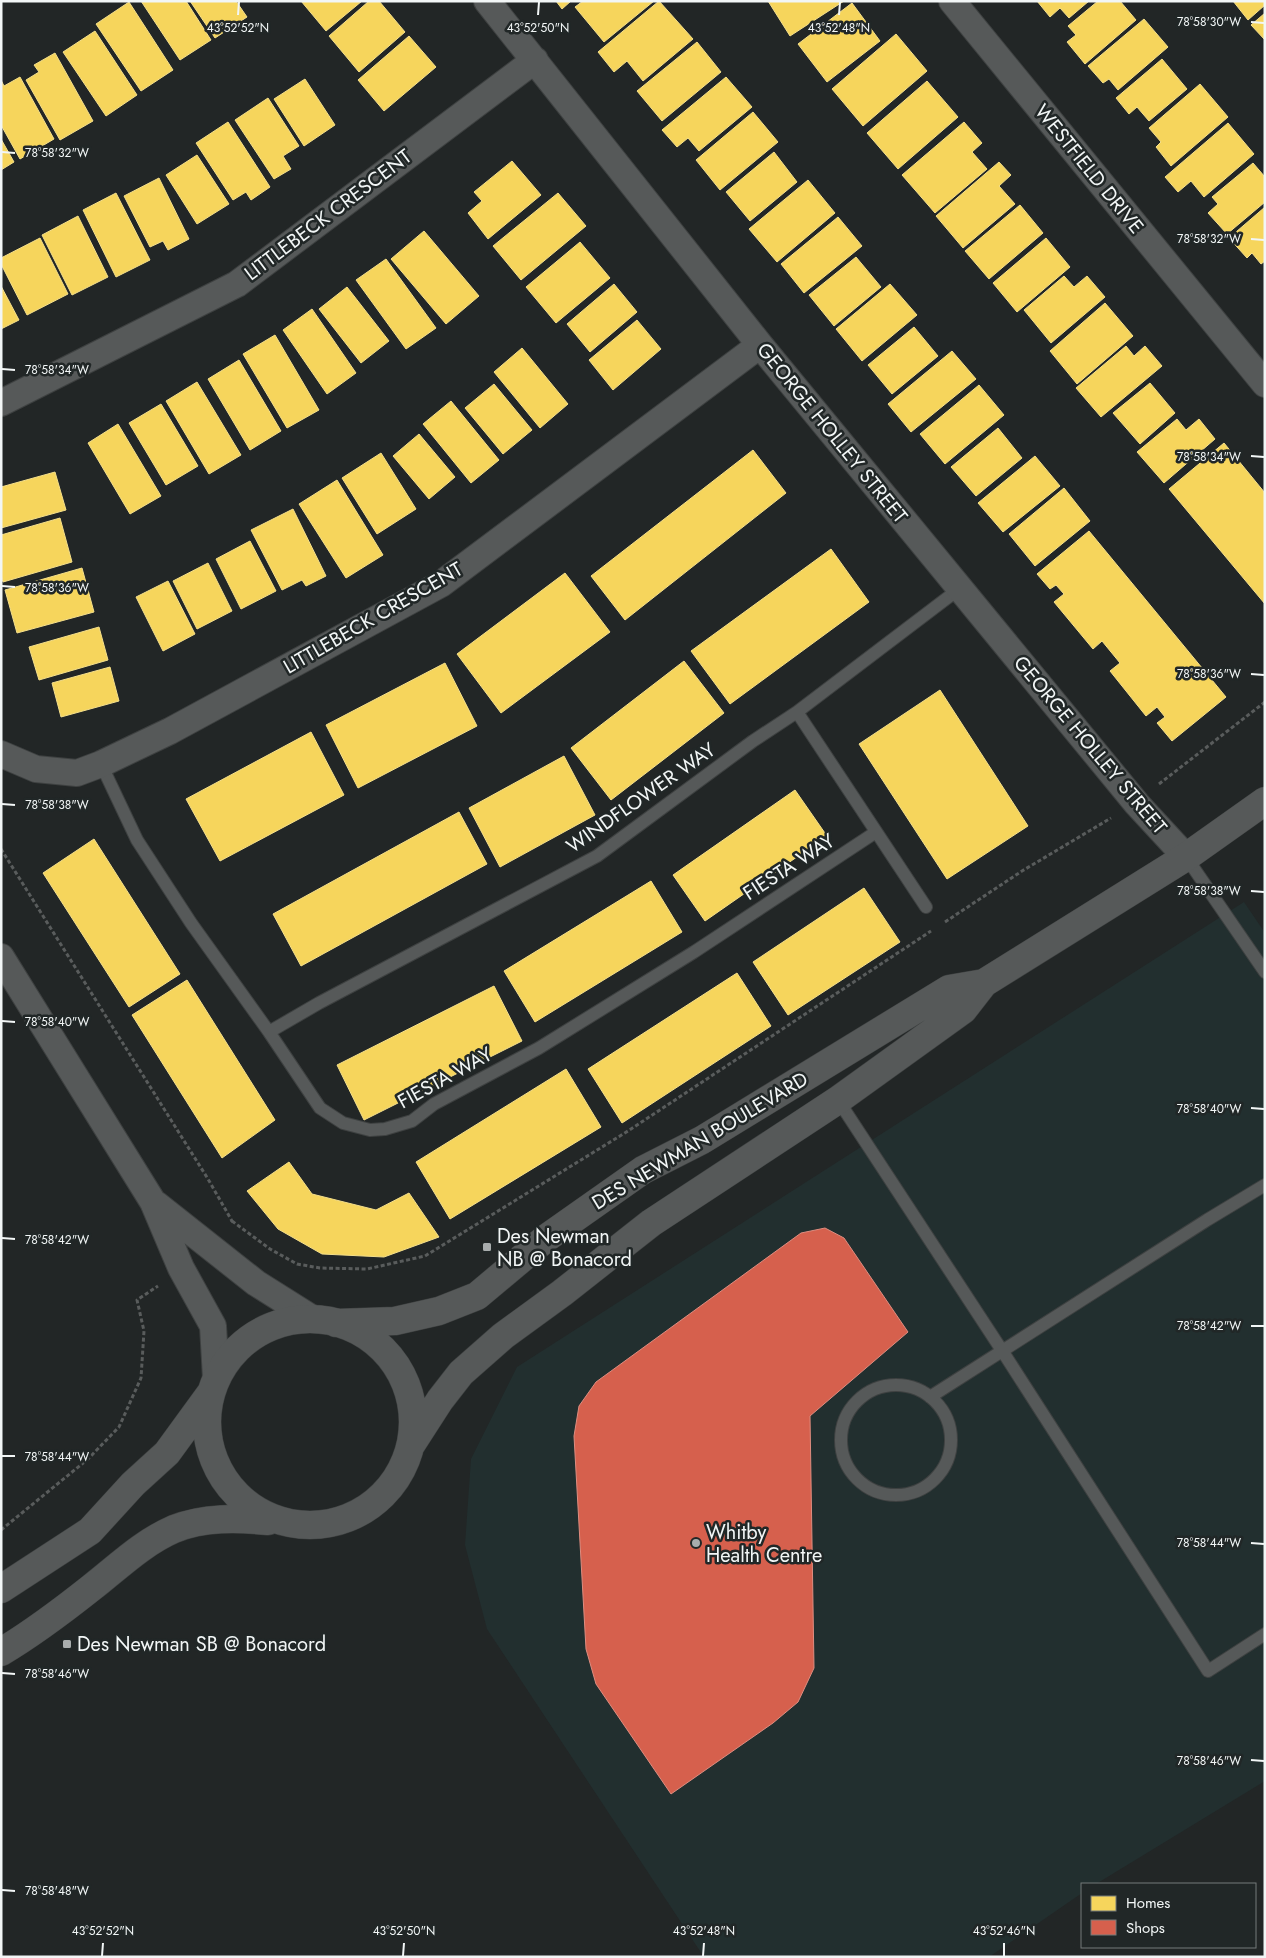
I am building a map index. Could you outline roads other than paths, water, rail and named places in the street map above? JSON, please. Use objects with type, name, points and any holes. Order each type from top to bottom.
[{"type":"street","name":"GEORGE HOLLEY STREET","points":[[487,1],[760,345],[959,589],[1137,804],[1186,857]]},
{"type":"street","name":"WESTFIELD DRIVE","points":[[952,1],[1265,384]]},
{"type":"street","name":"LITTLEBECK CRESCENT","points":[[1,403],[236,284],[535,60]]},
{"type":"street","name":"LITTLEBECK CRESCENT","points":[[1,754],[36,769],[77,773],[101,764],[170,731],[441,584],[760,345]]},
{"type":"street","name":"DES NEWMAN BOULEVARD","points":[[411,1445],[440,1400],[461,1373],[503,1336],[562,1293],[651,1223],[838,1100],[964,1010],[984,983],[1186,857],[1265,801]]},
{"type":"street","points":[[1,957],[153,1202],[181,1268],[213,1326],[214,1384],[206,1412],[209,1447],[223,1479],[246,1505],[277,1522]]},
{"type":"street","name":"DES NEWMAN BOULEVARD","points":[[214,1384],[235,1350],[262,1330],[293,1320],[395,1321],[440,1311],[477,1296],[545,1239],[643,1170],[702,1140],[949,989],[984,983]]},
{"type":"street","points":[[1,1652],[39,1628],[93,1587],[121,1562],[148,1543],[176,1529],[216,1519],[238,1518],[312,1527],[346,1520],[376,1502],[399,1476],[411,1445],[413,1411],[404,1379],[385,1351],[359,1331],[323,1320],[256,1283],[153,1202]]},
{"type":"street","points":[[1,1589],[90,1531],[133,1484],[167,1453],[214,1384]]},
{"type":"lane","name":"WINDFLOWER WAY","points":[[269,1032],[319,1003],[597,856],[761,736],[797,712],[959,589]]},
{"type":"lane","points":[[797,712],[926,907]]},
{"type":"lane","name":"FIESTA WAY","points":[[101,764],[136,840],[191,923],[269,1032],[320,1108],[343,1123],[370,1130],[385,1129],[412,1121],[434,1104],[539,1048],[686,957],[876,832]]},
{"type":"lane","points":[[1186,857],[1265,972]]},
{"type":"lane","points":[[838,1100],[1208,1671],[1265,1634]]},
{"type":"lane","points":[[930,1397],[1265,1185]]},
{"type":"lane","points":[[898,1385],[915,1388],[930,1397],[942,1410],[950,1426],[951,1444],[946,1463],[937,1478],[922,1489],[904,1495],[885,1495],[868,1488],[854,1476],[844,1460],[842,1451],[843,1423],[851,1407],[864,1395],[880,1387],[898,1385]]},
{"type":"place","name":"Des Newman NB @ Bonacord","points":[[487,1247]]},
{"type":"place","name":"Whitby Health Centre","points":[[696,1543]]},
{"type":"place","name":"Des Newman SB @ Bonacord","points":[[67,1644]]}]
